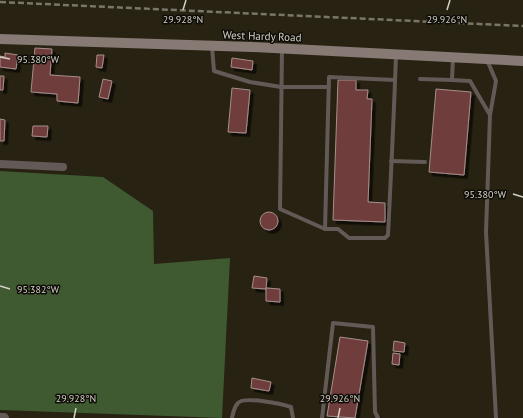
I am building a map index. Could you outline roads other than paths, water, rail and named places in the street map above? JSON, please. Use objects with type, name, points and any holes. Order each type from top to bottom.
[{"type":"main road","name":"West Hardy Road","points":[[0,39],[282,49],[523,60]]},
{"type":"street","points":[[0,164],[62,167]]},
{"type":"lane","points":[[212,47],[214,71],[250,82],[281,87],[329,87]]},
{"type":"lane","points":[[282,49],[280,209],[326,229],[338,230],[349,238],[385,238],[388,235],[396,54]]},
{"type":"lane","points":[[452,80],[453,57]]},
{"type":"lane","points":[[486,58],[496,81],[490,115],[486,232],[496,418]]},
{"type":"lane","points":[[326,229],[329,77],[395,80]]},
{"type":"lane","points":[[420,79],[470,81],[490,115]]},
{"type":"lane","points":[[391,161],[425,162]]},
{"type":"lane","points":[[322,418],[333,323],[373,327],[375,412],[378,418]]},
{"type":"lane","points":[[232,418],[234,408],[238,402],[244,400],[284,404],[291,408],[293,418]]},
{"type":"railway","points":[[0,2],[523,26]]}]
